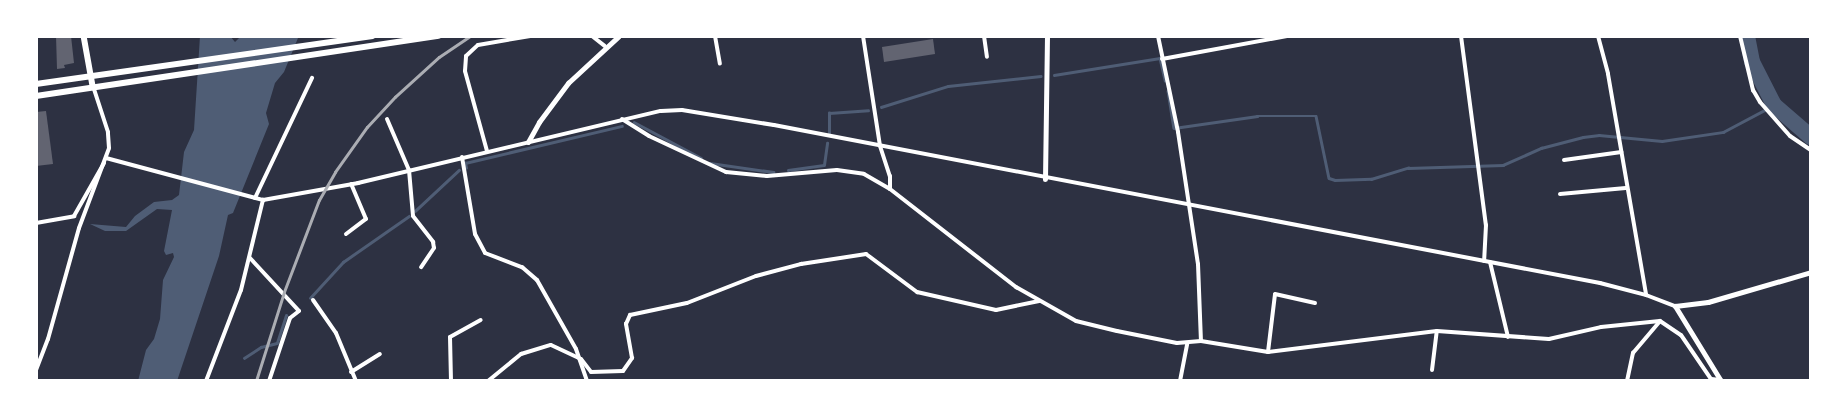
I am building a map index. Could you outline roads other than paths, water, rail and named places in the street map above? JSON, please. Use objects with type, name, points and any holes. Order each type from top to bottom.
[{"type":"highway","points":[[36,84],[91,74],[215,60],[373,36]]},
{"type":"highway","points":[[36,96],[440,36]]},
{"type":"main road","points":[[84,36],[94,86]]},
{"type":"street","points":[[487,152],[465,71],[466,56],[478,45],[530,36]]},
{"type":"street","points":[[592,36],[605,46]]},
{"type":"street","points":[[528,142],[552,103],[605,46],[619,36]]},
{"type":"street","points":[[715,36],[720,64]]},
{"type":"street","points":[[862,36],[880,146],[890,176],[890,189]]},
{"type":"street","points":[[984,36],[987,57]]},
{"type":"street","points":[[1045,179],[1047,36]]},
{"type":"street","points":[[1158,36],[1178,132],[1186,206],[1198,264],[1201,341]]},
{"type":"street","points":[[1162,59],[1287,36]]},
{"type":"street","points":[[1461,36],[1486,225],[1484,261]]},
{"type":"street","points":[[1598,36],[1608,74],[1626,188],[1646,294]]},
{"type":"street","points":[[1740,36],[1753,90],[1760,102],[1790,136],[1811,150]]},
{"type":"street","points":[[253,198],[312,78]]},
{"type":"street","points":[[36,370],[79,228],[106,158],[109,136],[94,86]]},
{"type":"street","points":[[106,158],[263,200],[351,184],[622,119],[682,110],[1490,262],[1646,294],[1675,306],[1708,302],[1811,272]]},
{"type":"street","points":[[387,119],[409,170],[413,216],[434,248],[421,267]]},
{"type":"street","points":[[622,119],[649,136],[726,172],[767,176],[846,170],[864,174],[890,189],[996,274],[1039,301],[1076,320],[1187,344],[1201,341],[1268,352],[1437,331],[1550,339],[1626,323],[1660,321],[1681,334],[1711,379],[1722,380]]},
{"type":"street","points":[[1564,160],[1621,152]]},
{"type":"street","points":[[462,157],[475,234],[485,253],[531,272],[581,359],[591,372],[598,374],[623,371],[632,358],[626,324],[630,315],[687,303],[756,276],[783,269],[866,254],[917,292],[996,310],[1039,301]]},
{"type":"street","points":[[36,223],[74,216],[106,158]]},
{"type":"street","points":[[346,234],[366,219],[351,184]]},
{"type":"street","points":[[1560,194],[1626,188]]},
{"type":"street","points":[[206,381],[241,290],[263,200]]},
{"type":"street","points":[[249,258],[299,311],[290,318],[269,381]]},
{"type":"street","points":[[1490,262],[1508,337]]},
{"type":"street","points":[[1268,352],[1275,294],[1315,304]]},
{"type":"street","points":[[313,300],[336,333],[356,381]]},
{"type":"street","points":[[1675,306],[1722,380]]},
{"type":"street","points":[[451,381],[450,336],[481,320]]},
{"type":"street","points":[[1627,381],[1634,353],[1660,321]]},
{"type":"street","points":[[1432,370],[1437,331]]},
{"type":"street","points":[[1180,381],[1187,344]]},
{"type":"street","points":[[488,381],[521,354],[542,346],[560,347],[581,359],[587,381]]},
{"type":"street","points":[[352,372],[380,354]]},
{"type":"water","points":[[200,36],[230,36],[235,42],[241,36],[298,38],[284,72],[275,83],[266,113],[269,124],[233,213],[228,215],[219,256],[177,381],[138,381],[146,350],[154,339],[160,319],[163,280],[174,257],[173,253],[166,255],[164,251],[172,210],[157,209],[126,231],[105,231],[90,224],[126,227],[135,216],[154,202],[172,200],[179,195],[184,152],[194,130]]},
{"type":"waterway","points":[[1747,36],[1752,62],[1774,105],[1811,137]]},
{"type":"waterway","points":[[1054,75],[1160,58],[1165,80]]},
{"type":"waterway","points":[[881,107],[948,86],[1040,76]]},
{"type":"waterway","points":[[1168,91],[1174,128],[1257,116],[1316,116],[1329,178],[1335,180],[1371,179],[1408,168],[1503,165],[1541,148],[1583,137],[1599,135],[1662,141],[1723,132],[1774,105]]},
{"type":"waterway","points":[[829,133],[829,113],[868,110]]},
{"type":"waterway","points":[[634,122],[701,158]]},
{"type":"waterway","points":[[466,168],[465,163],[622,126]]},
{"type":"waterway","points":[[788,170],[824,165],[827,143]]},
{"type":"waterway","points":[[710,163],[773,172]]},
{"type":"waterway","points":[[415,211],[459,170]]},
{"type":"waterway","points":[[310,298],[343,262],[409,216]]},
{"type":"waterway","points":[[244,358],[261,347],[277,343],[286,315]]},
{"type":"railway","points":[[256,381],[284,292],[319,200],[335,172],[367,127],[395,97],[439,57],[470,36]]}]
